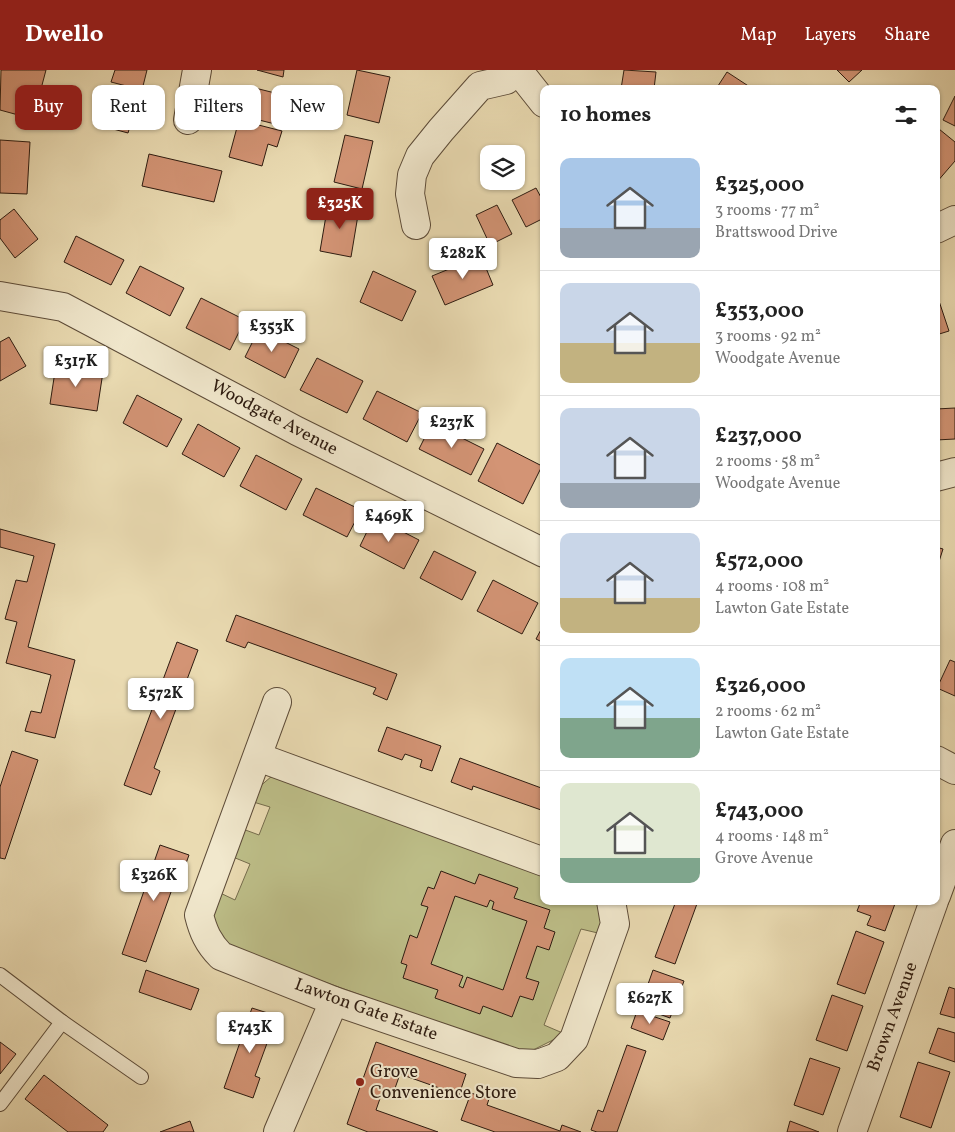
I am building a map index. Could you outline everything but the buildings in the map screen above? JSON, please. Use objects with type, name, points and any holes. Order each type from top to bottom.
[{"type":"street","points":[[194,85],[197,70]]},
{"type":"street","points":[[416,224],[410,194],[412,175],[420,156],[480,86],[516,75],[540,99]]},
{"type":"street","points":[[940,227],[955,220]]},
{"type":"street","name":"Woodgate Avenue","points":[[0,296],[63,308],[297,432],[540,551]]},
{"type":"street","points":[[940,476],[955,472]]},
{"type":"street","name":"Lawton Gate Estate","points":[[277,702],[199,914],[203,930],[210,945],[221,956],[334,1001],[516,1063],[538,1064],[557,1057],[574,1039],[616,924],[612,905]]},
{"type":"street","points":[[258,757],[540,861]]},
{"type":"street","points":[[940,762],[955,770]]},
{"type":"street","points":[[940,885],[955,844]]},
{"type":"street","name":"Brown Avenue","points":[[852,1132],[933,905]]},
{"type":"street","points":[[278,1132],[334,1001]]},
{"type":"lane","points":[[0,974],[62,1022],[141,1077]]},
{"type":"lane","points":[[0,1104],[62,1022]]},
{"type":"green space","points":[[272,776],[540,868],[540,905],[601,905],[602,934],[581,929],[544,1025],[565,1034],[529,1052],[502,1046],[225,946],[210,913],[216,891],[235,900],[250,864],[228,855],[240,828],[259,835],[270,807],[250,801],[258,788]]},
{"type":"place","name":"Grove Convenience Store","points":[[360,1082]]}]
